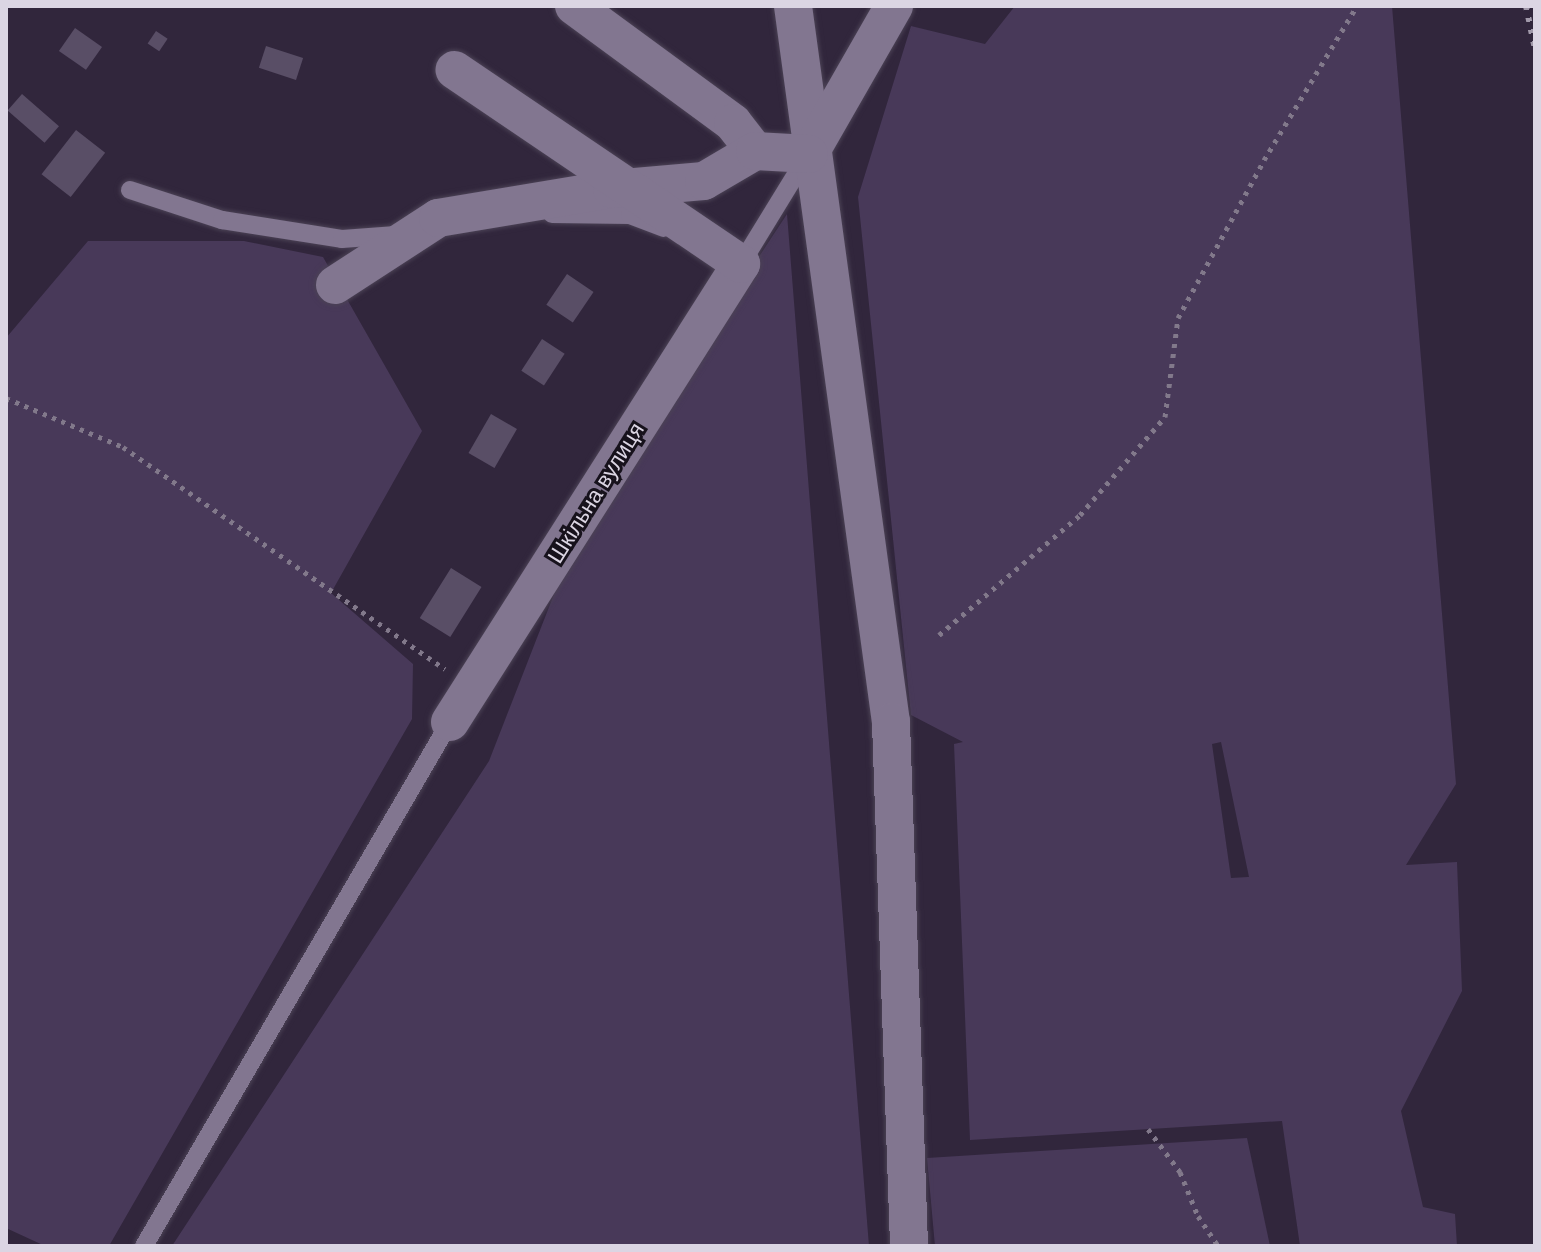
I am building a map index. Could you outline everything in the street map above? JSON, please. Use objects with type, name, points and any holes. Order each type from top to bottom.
[{"type":"street","points":[[574,6],[733,123],[755,151]]},
{"type":"street","points":[[793,6],[891,722],[909,1246]]},
{"type":"street","points":[[812,149],[894,6]]},
{"type":"street","points":[[454,70],[741,264]]},
{"type":"street","points":[[335,285],[438,218],[627,188],[704,181],[755,151],[812,149]]},
{"type":"street","name":"Шкільна вулиця","points":[[450,722],[741,264]]},
{"type":"lane","points":[[130,190],[222,220],[342,239],[415,232],[513,214],[630,215],[699,240],[741,264],[812,149]]},
{"type":"lane","points":[[144,1246],[450,722]]},
{"type":"path","points":[[939,635],[1080,515],[1165,417],[1178,318],[1264,160],[1357,6]]},
{"type":"path","points":[[6,398],[123,447],[473,687]]},
{"type":"path","points":[[1148,1129],[1180,1172],[1198,1216],[1218,1246]]},
{"type":"shaded area","points":[[1015,6],[1392,6],[1456,784],[1406,865],[1457,862],[1462,991],[1401,1111],[1423,1207],[1455,1214],[1457,1246],[1300,1246],[1282,1121],[970,1140],[954,744],[963,742],[911,715],[858,197],[911,26],[985,44]],"holes":[[[1221,742],[1249,877],[1231,878],[1212,744]]]},
{"type":"shaded area","points":[[787,214],[869,1246],[172,1246],[489,761],[579,530]]},
{"type":"shaded area","points":[[88,241],[244,241],[323,257],[422,431],[331,593],[413,664],[412,719],[109,1246],[45,1246],[6,1228],[6,338]]},
{"type":"shaded area","points":[[1247,1138],[1270,1246],[935,1246],[927,1158]]},
{"type":"building","points":[[75,28],[102,47],[86,70],[59,51]]},
{"type":"building","points":[[156,31],[168,39],[159,51],[148,43]]},
{"type":"building","points":[[266,46],[303,58],[296,80],[259,68]]},
{"type":"building","points":[[22,94],[59,126],[45,143],[8,111]]},
{"type":"building","points":[[76,130],[105,153],[71,197],[42,174]]},
{"type":"building","points":[[567,274],[594,292],[573,323],[546,305]]},
{"type":"building","points":[[542,339],[565,354],[544,386],[521,371]]},
{"type":"building","points":[[491,414],[517,429],[494,468],[468,453]]},
{"type":"building","points":[[451,568],[482,587],[450,637],[420,618]]},
{"type":"railway","points":[[1526,6],[1535,49]]}]
